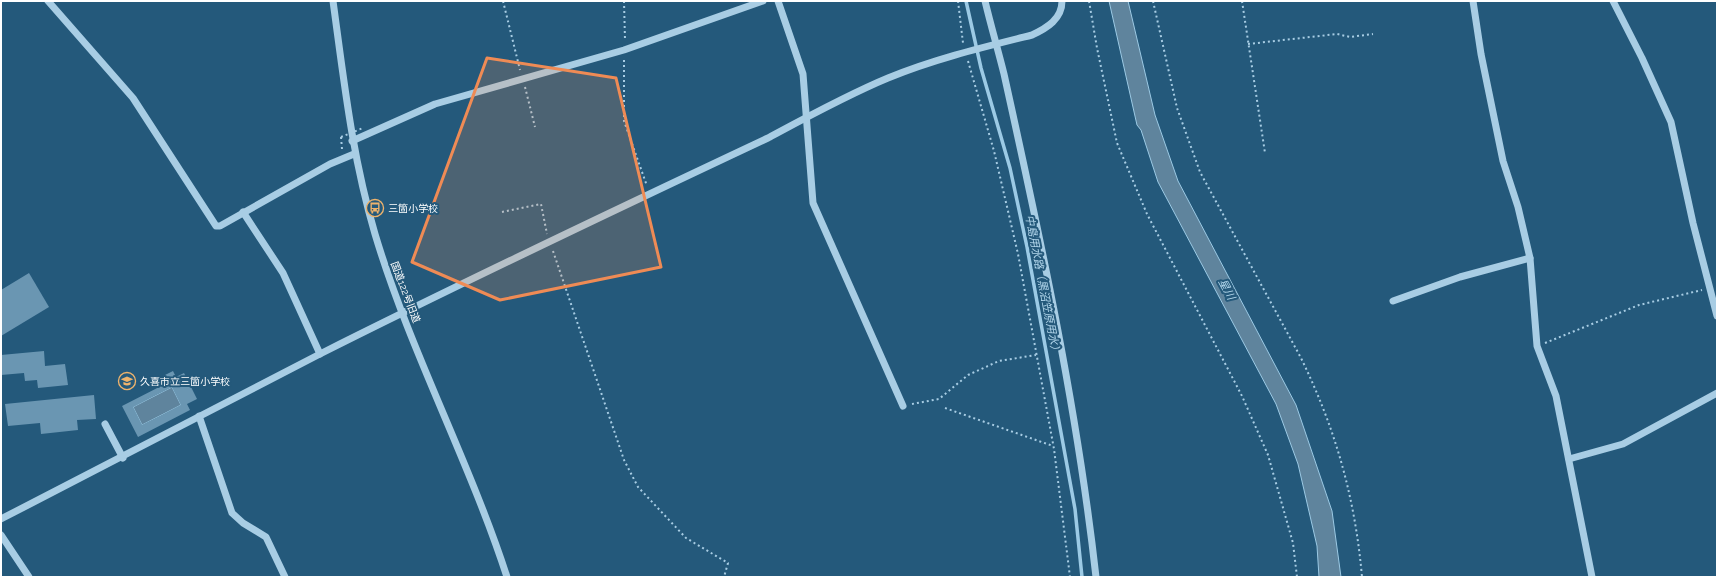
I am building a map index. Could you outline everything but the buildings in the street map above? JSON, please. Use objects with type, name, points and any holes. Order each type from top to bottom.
[{"type":"street","points":[[48,1],[133,98],[216,226],[220,226],[330,164],[354,154]]},
{"type":"street","name":"国道122号旧道","points":[[334,1],[354,154],[375,235],[403,313],[486,518],[507,577]]},
{"type":"street","points":[[352,141],[435,104],[624,50],[763,1]]},
{"type":"street","points":[[778,1],[803,74],[808,116],[813,204],[903,406]]},
{"type":"street","points":[[985,1],[1044,261],[1065,368],[1082,469],[1096,577]]},
{"type":"street","points":[[1,519],[123,458],[199,416],[320,354],[548,242],[768,138],[808,116],[888,78],[930,62],[1032,36],[1046,29],[1058,16],[1062,8],[1062,1]]},
{"type":"street","points":[[1473,1],[1481,54],[1503,161],[1518,207],[1530,258],[1537,346],[1556,396],[1592,577]]},
{"type":"street","points":[[1613,1],[1642,58],[1671,122],[1709,289],[1717,316]]},
{"type":"street","points":[[243,212],[283,273],[320,354]]},
{"type":"street","points":[[1393,301],[1460,277],[1530,258]]},
{"type":"street","points":[[1569,459],[1623,444],[1717,393]]},
{"type":"street","points":[[199,416],[232,514],[243,523],[266,537],[285,577]]},
{"type":"street","points":[[105,424],[123,458]]},
{"type":"street","points":[[1,535],[29,577]]},
{"type":"path","points":[[503,1],[535,128]]},
{"type":"path","points":[[624,1],[624,121],[650,194]]},
{"type":"path","points":[[958,1],[964,44]]},
{"type":"path","points":[[1090,1],[1097,48],[1118,143],[1147,214],[1242,396],[1268,455],[1293,543],[1297,577]]},
{"type":"path","points":[[1153,1],[1177,108],[1200,172],[1302,358],[1317,390],[1332,430],[1344,468],[1352,501],[1358,534],[1362,577]]},
{"type":"path","points":[[1242,1],[1265,153]]},
{"type":"path","points":[[1248,44],[1337,34],[1350,37],[1373,34]]},
{"type":"path","points":[[968,59],[994,152],[1018,254],[1053,446],[1070,577]]},
{"type":"path","points":[[341,137],[363,128]]},
{"type":"path","points":[[502,212],[542,204],[548,242],[624,460],[638,487],[686,538],[728,563],[724,577]]},
{"type":"path","points":[[1537,346],[1639,305],[1709,289]]},
{"type":"path","points":[[903,406],[939,399],[968,375],[999,361],[1036,355]]},
{"type":"path","points":[[945,408],[1053,446]]},
{"type":"highlighted area","points":[[487,58],[616,78],[661,267],[500,300],[412,262]]},
{"type":"water","name":"星川","points":[[1109,1],[1128,1],[1155,115],[1178,181],[1296,405],[1332,511],[1341,577],[1319,577],[1317,546],[1298,464],[1276,404],[1158,182],[1141,130],[1137,125]]},
{"type":"water","points":[[172,387],[181,405],[142,425],[133,407]]},
{"type":"waterway","name":"中島用水路（黒沼笠原用水）","points":[[966,1],[981,68],[1010,168],[1027,247],[1075,509],[1082,577]]},
{"type":"place","name":"三箇小学校","points":[[375,208]]},
{"type":"place","name":"久喜市立三箇小学校","points":[[127,381]]}]
